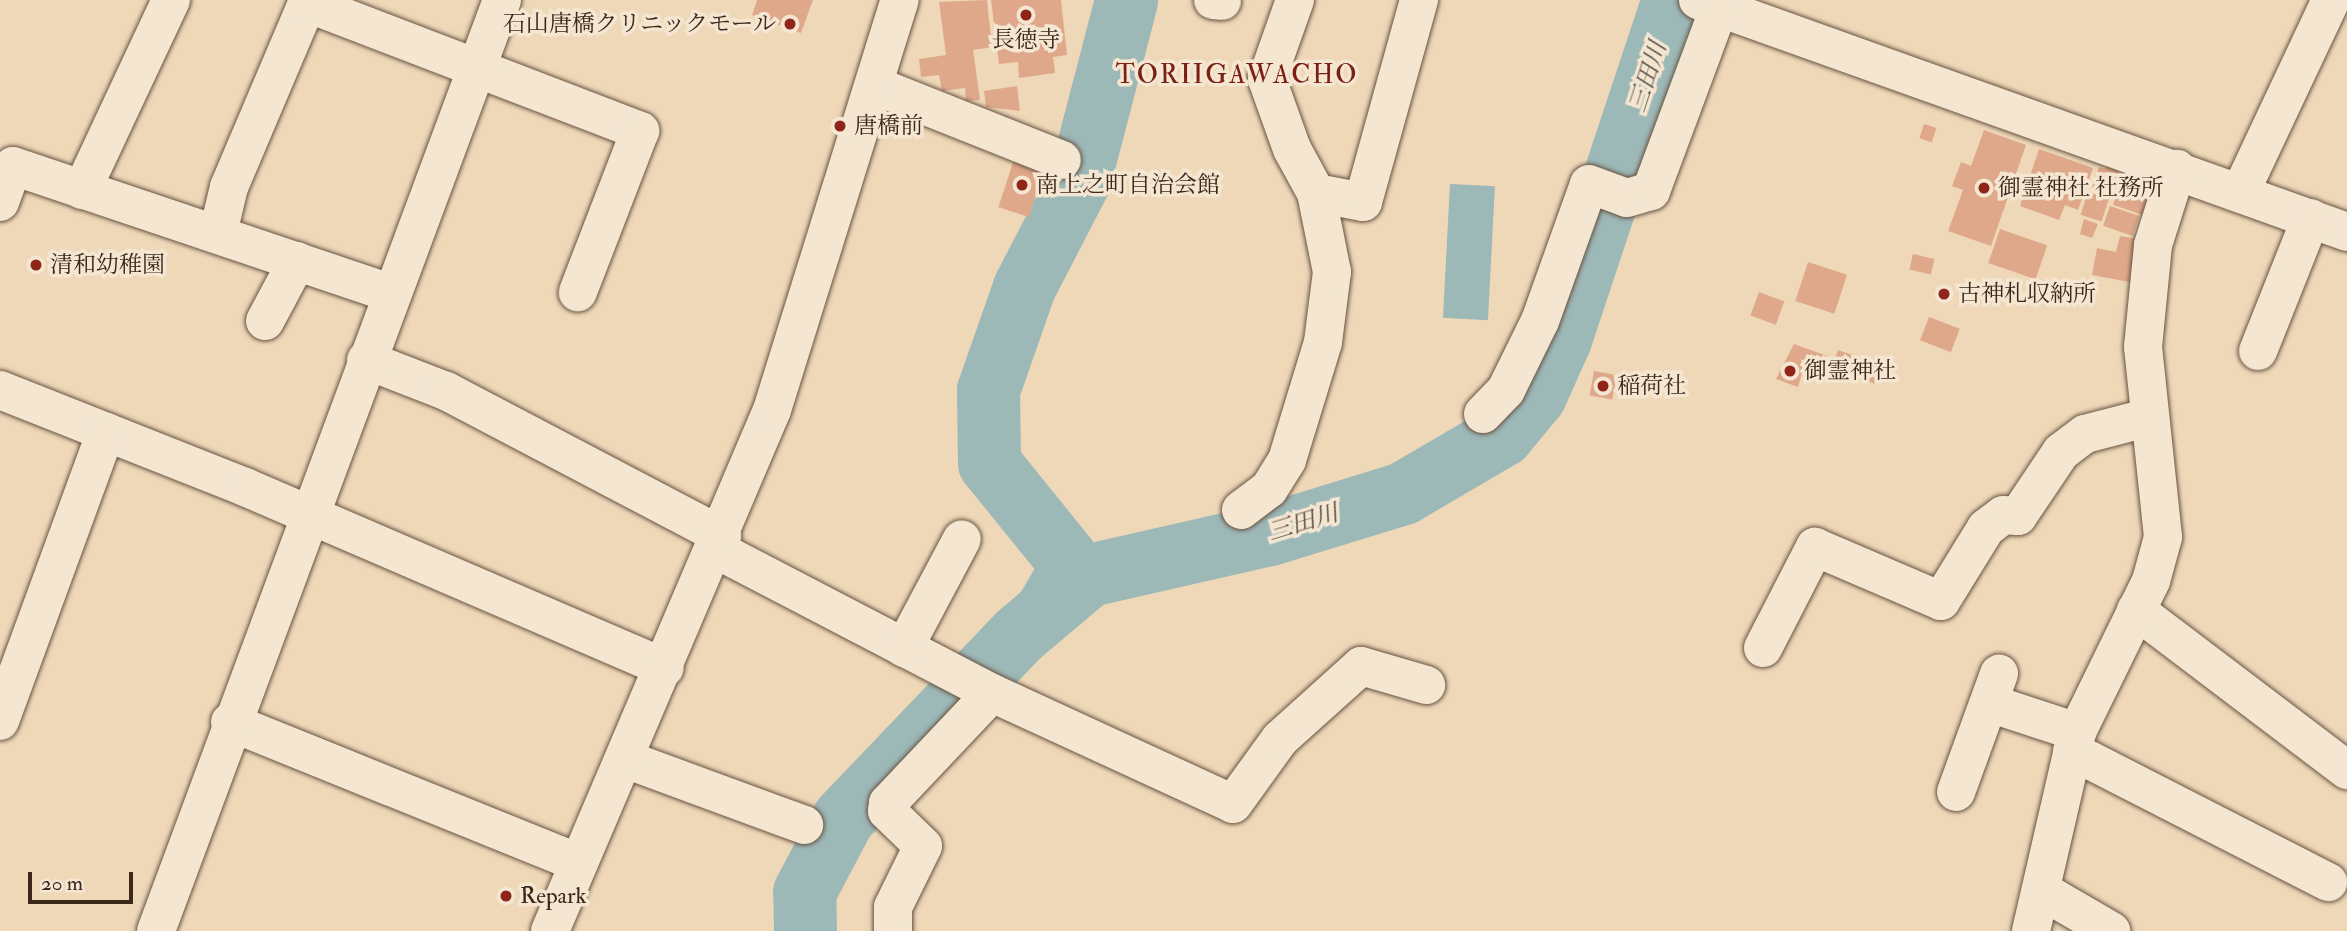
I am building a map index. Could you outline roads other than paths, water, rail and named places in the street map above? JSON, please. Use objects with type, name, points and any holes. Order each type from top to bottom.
[{"type":"street","points":[[82,190],[171,0]]},
{"type":"street","points":[[156,931],[230,722],[502,0]]},
{"type":"street","points":[[550,931],[720,543],[772,410],[876,86],[900,0]]},
{"type":"street","points":[[1241,510],[1269,489],[1287,460],[1324,342],[1332,272],[1316,193],[1292,149],[1267,79],[1296,0]]},
{"type":"street","points":[[1316,193],[1363,202],[1419,0]]},
{"type":"street","points":[[2241,191],[2331,0]]},
{"type":"street","points":[[1483,414],[1506,390],[1540,321],[1589,184],[1609,192],[1651,191],[1704,2],[2241,191],[2347,232]]},
{"type":"street","points":[[218,233],[229,187],[307,3],[475,71],[639,131],[578,292]]},
{"type":"street","points":[[876,86],[1062,160]]},
{"type":"street","points":[[0,202],[13,166],[390,293]]},
{"type":"street","points":[[2031,931],[2044,892],[2075,742],[2136,610],[2163,537],[2158,452],[2147,418],[2143,348],[2153,246],[2177,169]]},
{"type":"street","points":[[2258,351],[2311,218]]},
{"type":"street","points":[[265,321],[297,261]]},
{"type":"street","points":[[366,360],[446,391],[904,648],[978,686],[1233,804],[1280,739],[1361,667],[1426,685]]},
{"type":"street","points":[[0,390],[308,516],[665,668]]},
{"type":"street","points":[[1763,648],[1815,547],[1941,600],[1986,528],[2003,515],[2018,516],[2061,452],[2085,434],[2147,418]]},
{"type":"street","points":[[0,722],[8,676],[106,432]]},
{"type":"street","points":[[904,648],[962,539]]},
{"type":"street","points":[[2136,610],[2347,771]]},
{"type":"street","points":[[893,931],[893,907],[923,846],[887,811],[888,803],[978,686]]},
{"type":"street","points":[[1956,792],[1994,688],[2075,742],[2328,882]]},
{"type":"street","points":[[230,722],[579,863]]},
{"type":"street","points":[[625,759],[804,825]]},
{"type":"street","points":[[2044,892],[2110,931]]},
{"type":"water","points":[[1450,184],[1495,186],[1488,320],[1443,318]]},
{"type":"waterway","points":[[1048,607],[1069,571],[1066,558],[989,463],[988,390],[1024,287],[1079,181],[1126,0]]},
{"type":"waterway","name":"三田川","points":[[805,931],[804,892],[843,818],[1019,634],[1089,575],[1270,534],[1403,493],[1502,435],[1535,395],[1560,339],[1673,0]]},
{"type":"place","name":"長徳寺","points":[[1026,15]]},
{"type":"place","name":"石山唐橋クリニックモール","points":[[790,24]]},
{"type":"place","name":"唐橋前","points":[[840,126]]},
{"type":"place","name":"南上之町自治会館","points":[[1022,185]]},
{"type":"place","name":"御霊神社 社務所","points":[[1984,188]]},
{"type":"place","name":"清和幼稚園","points":[[36,265]]},
{"type":"place","name":"古神札収納所","points":[[1944,294]]},
{"type":"place","name":"御霊神社","points":[[1790,371]]},
{"type":"place","name":"稲荷社","points":[[1603,386]]},
{"type":"place","name":"Repark","points":[[506,896]]},
{"type":"district","name":"TORIIGAWACHO","points":[[1237,76]]}]
